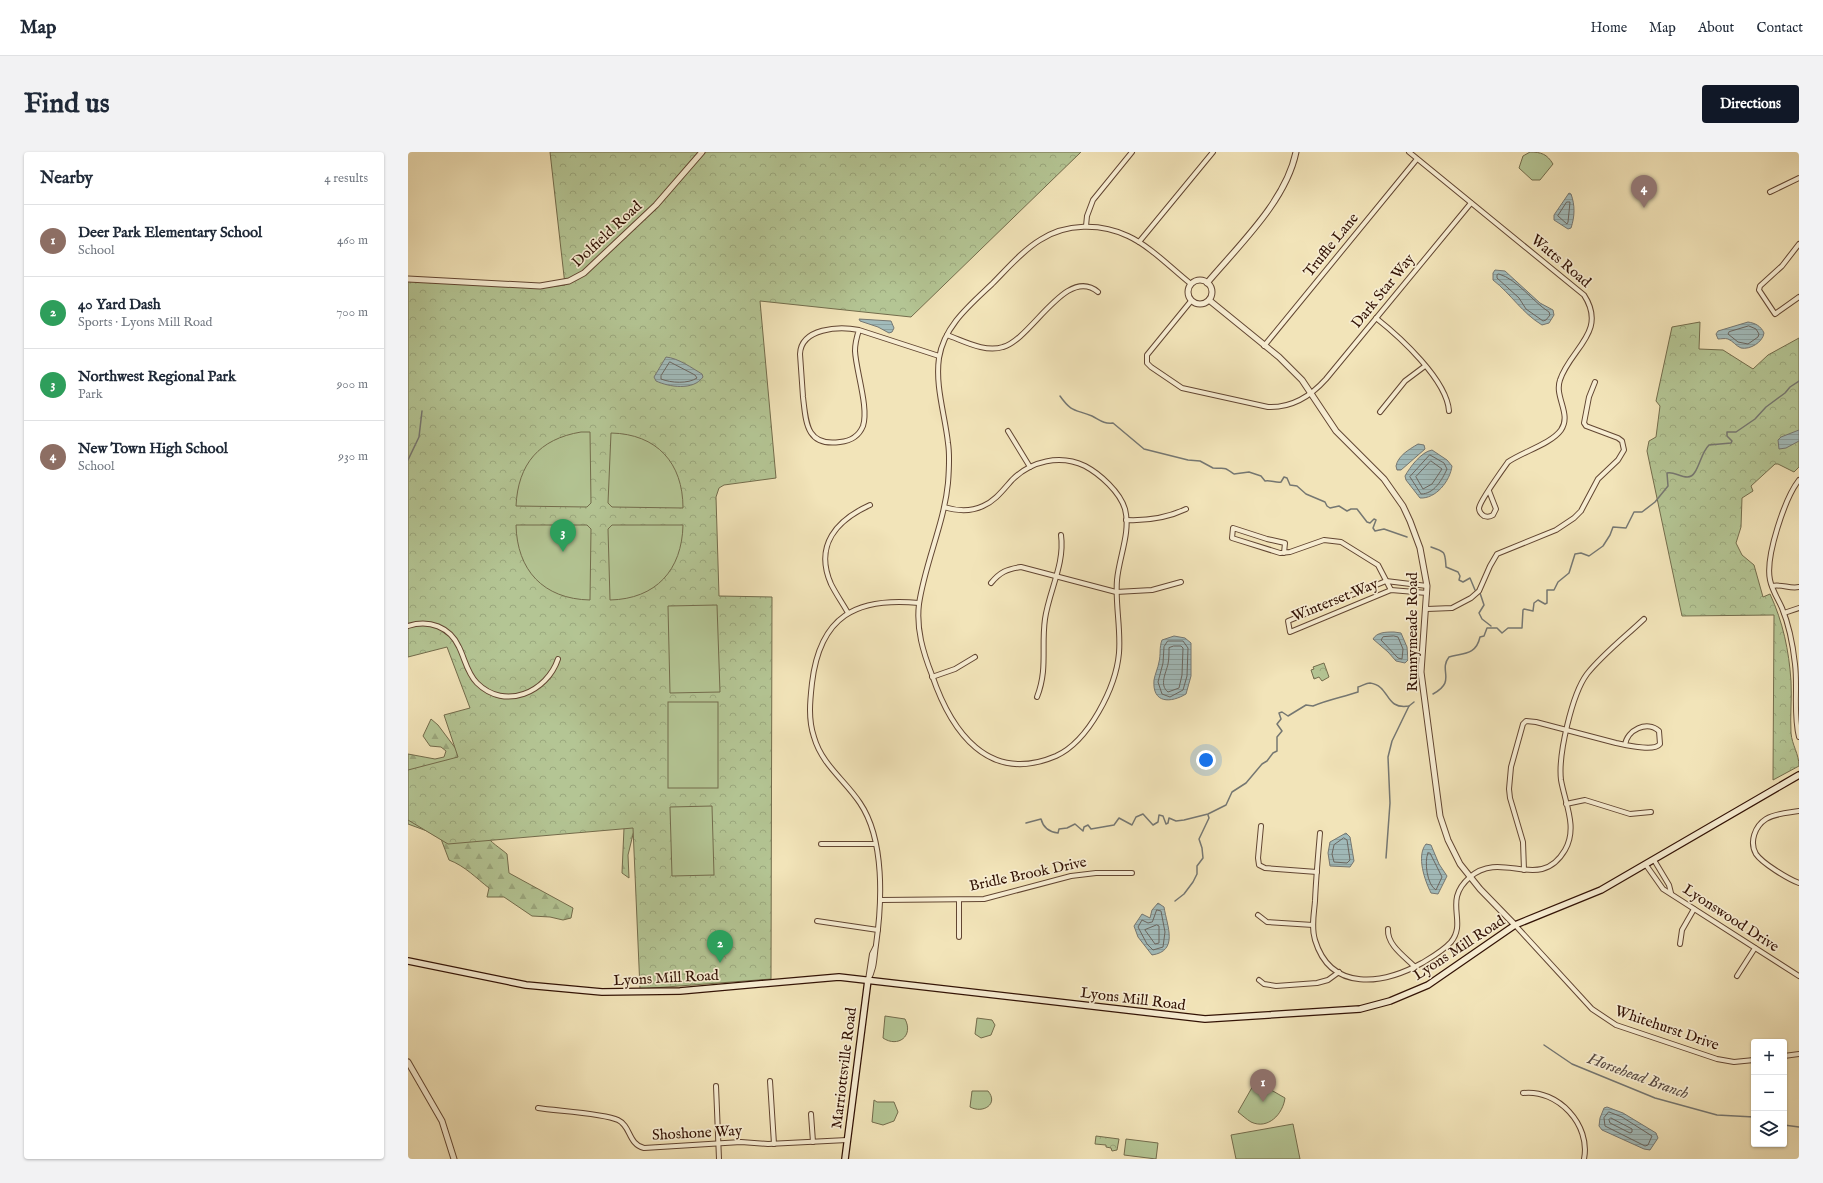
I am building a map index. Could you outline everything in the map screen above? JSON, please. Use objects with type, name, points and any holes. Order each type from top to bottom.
[{"type":"main road","name":"Lyons Mill Road","points":[[408,961],[526,985],[609,993],[680,991],[826,977],[868,980],[1204,1019],[1345,1010],[1379,1004],[1416,991],[1444,976],[1478,950],[1516,925],[1543,913],[1587,897],[1654,860],[1799,775]]},
{"type":"main road","name":"Marriottsville Road","points":[[845,1159],[868,980]]},
{"type":"street","name":"Dolfield Road","points":[[408,279],[540,286],[560,284],[577,278],[656,205],[702,152]]},
{"type":"street","points":[[1086,226],[1087,216],[1093,200],[1132,152]]},
{"type":"street","points":[[1139,242],[1212,152]]},
{"type":"street","points":[[1207,283],[1278,197],[1292,168],[1296,152]]},
{"type":"street","name":"Watts Road","points":[[1409,152],[1584,295],[1590,306],[1593,318],[1587,336],[1559,381],[1559,391],[1565,419],[1562,429],[1552,438],[1508,462],[1489,490],[1479,508],[1481,514],[1486,516],[1493,515],[1496,510],[1489,490]]},
{"type":"street","name":"Truffle Lane","points":[[1264,346],[1417,159]]},
{"type":"street","points":[[1770,192],[1799,178]]},
{"type":"street","name":"Dark Star Way","points":[[1191,301],[1149,352],[1146,358],[1151,368],[1182,388],[1264,406],[1277,407],[1294,404],[1312,393],[1326,379],[1471,203]]},
{"type":"street","points":[[944,508],[961,511],[984,506],[1030,467],[1054,460],[1073,462],[1085,466],[1094,472],[1117,494],[1122,502],[1126,520],[1116,592],[1119,652],[1114,672],[1095,716],[1077,741],[1061,754],[1038,762],[1017,764],[998,760],[980,752],[970,744],[952,721],[940,698],[932,677],[920,637],[919,603],[944,508],[949,473],[949,454],[939,388],[939,356],[947,335],[961,314],[1033,245],[1055,232],[1086,226],[1117,232],[1139,242],[1191,284]]},
{"type":"street","points":[[1798,246],[1782,266],[1760,286],[1760,294],[1776,314],[1799,297]]},
{"type":"street","points":[[1200,281],[1207,283],[1212,292],[1209,300],[1199,304],[1191,301],[1188,293],[1191,284],[1200,281]]},
{"type":"street","points":[[947,335],[990,349],[1004,347],[1018,339],[1070,289],[1082,285],[1088,286],[1098,292]]},
{"type":"street","name":"Runnymeade Road","points":[[1209,300],[1292,369],[1312,393],[1336,431],[1384,479],[1403,506],[1420,548],[1427,586],[1421,672],[1437,801],[1443,827],[1448,840],[1470,877],[1516,925]]},
{"type":"street","points":[[1376,318],[1407,344],[1425,366],[1445,393],[1450,411]]},
{"type":"street","points":[[859,330],[855,351],[864,413],[863,426],[856,436],[850,440],[835,443],[823,442],[810,432],[805,421],[800,349],[809,336],[818,332],[846,328],[859,330],[939,356]]},
{"type":"street","points":[[1380,412],[1405,381],[1425,366]]},
{"type":"street","points":[[1426,609],[1452,608],[1471,598],[1479,591],[1497,554],[1556,530],[1568,523],[1581,511],[1598,479],[1618,460],[1624,450],[1622,441],[1618,438],[1586,426],[1584,423],[1589,397],[1596,382]]},
{"type":"street","points":[[1008,431],[1030,467]]},
{"type":"street","points":[[1799,480],[1788,495],[1781,515],[1769,565],[1772,586],[1784,613],[1797,664],[1799,737]]},
{"type":"street","points":[[848,613],[831,584],[826,564],[827,548],[836,527],[851,514],[870,505]]},
{"type":"street","points":[[1126,520],[1152,520],[1170,516],[1186,509]]},
{"type":"street","points":[[1284,553],[1285,543],[1266,539],[1233,528],[1232,538],[1264,549],[1284,553],[1319,541],[1335,540],[1347,545],[1378,565],[1391,590]]},
{"type":"street","points":[[1038,697],[1044,673],[1045,618],[1062,554],[1061,535]]},
{"type":"street","points":[[991,582],[1001,572],[1013,568],[1028,568],[1116,592],[1152,590],[1181,582]]},
{"type":"street","name":"Winterset Way","points":[[1427,586],[1386,581],[1288,621],[1290,632],[1391,590],[1427,593]]},
{"type":"street","points":[[1772,586],[1780,584],[1795,588],[1799,587]]},
{"type":"street","name":"Marriottsville Road","points":[[868,980],[873,972],[876,955],[881,900],[880,877],[875,844],[865,812],[860,803],[823,758],[811,726],[810,699],[816,655],[824,637],[832,627],[848,613],[867,605],[876,603],[919,603]]},
{"type":"street","points":[[1784,613],[1799,608]]},
{"type":"street","points":[[1320,833],[1313,925],[1315,940],[1322,954],[1339,972],[1357,980],[1372,981],[1390,977],[1415,967],[1440,952],[1454,938],[1457,926],[1456,896],[1462,885],[1470,877],[1479,870],[1493,866],[1508,866],[1524,870],[1539,870],[1553,863],[1565,851],[1569,842],[1571,827],[1560,770],[1562,749],[1581,684],[1585,678],[1644,619]]},
{"type":"street","points":[[408,626],[429,623],[448,632],[457,643],[474,680],[484,688],[500,695],[517,695],[538,688],[550,676],[558,658]]},
{"type":"street","points":[[932,677],[962,666],[975,657]]},
{"type":"street","points":[[1524,870],[1523,842],[1510,798],[1509,789],[1511,767],[1521,728],[1526,721],[1625,745],[1656,748],[1660,744],[1659,731],[1652,728],[1635,729],[1627,736],[1625,745]]},
{"type":"street","points":[[1566,804],[1585,800],[1630,814],[1651,812]]},
{"type":"street","points":[[1799,811],[1765,819],[1756,830],[1753,841],[1755,852],[1760,859],[1799,883]]},
{"type":"street","points":[[1261,826],[1258,858],[1259,865],[1265,868],[1317,872]]},
{"type":"street","points":[[821,844],[875,844]]},
{"type":"street","name":"Lyonswood Drive","points":[[1654,860],[1669,885],[1671,893]]},
{"type":"street","name":"Lyonswood Drive","points":[[1646,864],[1663,889],[1799,976]]},
{"type":"street","name":"Bridle Brook Drive","points":[[881,900],[959,900],[996,896],[1057,879],[1084,874],[1132,872]]},
{"type":"street","points":[[959,900],[959,936]]},
{"type":"street","points":[[1680,944],[1682,930],[1694,910]]},
{"type":"street","points":[[1258,915],[1268,922],[1313,925]]},
{"type":"street","points":[[817,921],[878,930]]},
{"type":"street","name":"Whitehurst Drive","points":[[1516,925],[1592,1010],[1606,1021],[1628,1030],[1717,1059],[1734,1062],[1751,1060]]},
{"type":"street","points":[[1388,929],[1387,934],[1392,944],[1415,967]]},
{"type":"street","points":[[1737,976],[1755,948]]},
{"type":"street","points":[[1259,980],[1264,984],[1276,986],[1317,983],[1328,980],[1339,972]]},
{"type":"street","points":[[1787,1056],[1799,1054]]},
{"type":"street","points":[[408,1062],[442,1121],[454,1159]]},
{"type":"street","points":[[770,1081],[774,1144]]},
{"type":"street","points":[[716,1086],[719,1159]]},
{"type":"street","points":[[1524,1092],[1535,1092],[1541,1094],[1558,1103],[1575,1118],[1582,1132],[1585,1149],[1584,1159]]},
{"type":"street","name":"Shoshone Way","points":[[538,1108],[614,1118],[624,1125],[635,1144],[644,1148],[718,1143],[747,1142],[774,1144],[847,1140]]},
{"type":"street","points":[[811,1114],[813,1142]]},
{"type":"green space","points":[[550,152],[1081,152],[911,317],[760,301],[776,478],[724,485],[719,488],[716,497],[719,596],[772,597],[771,979],[640,989],[633,828],[448,844],[408,820],[408,770],[458,757],[444,715],[470,708],[447,647],[408,657],[408,281],[541,288],[565,285]]},
{"type":"green space","points":[[1530,152],[1543,154],[1553,164],[1540,180],[1532,180],[1519,168],[1523,156]]},
{"type":"green space","points":[[1700,322],[1699,349],[1723,350],[1753,369],[1768,355],[1799,338],[1799,467],[1794,472],[1775,464],[1751,486],[1753,491],[1742,498],[1741,527],[1736,543],[1742,555],[1754,565],[1763,597],[1770,594],[1782,626],[1789,659],[1791,687],[1791,733],[1799,766],[1773,780],[1774,615],[1682,616],[1647,451],[1649,441],[1656,437],[1660,406],[1656,401],[1672,327]]},
{"type":"green space","points":[[590,432],[591,503],[587,507],[516,506],[521,478],[526,466],[534,456],[543,447],[553,441],[566,435]]},
{"type":"green space","points":[[611,433],[642,439],[654,445],[664,454],[678,477],[682,492],[683,508],[612,507],[608,503]]},
{"type":"green space","points":[[516,525],[587,525],[591,529],[590,600],[573,598],[559,594],[546,588],[536,579],[527,568],[521,556]]},
{"type":"green space","points":[[612,525],[683,525],[678,556],[672,568],[653,588],[641,594],[610,600],[608,529]]},
{"type":"green space","points":[[717,605],[720,692],[670,693],[668,606]]},
{"type":"green space","points":[[1324,663],[1329,677],[1322,681],[1319,677],[1314,679],[1311,670],[1314,669],[1313,667]]},
{"type":"green space","points":[[668,702],[718,702],[718,788],[668,788]]},
{"type":"green space","points":[[431,719],[438,725],[456,749],[636,822],[628,855],[629,878],[622,873],[624,828],[485,834],[492,842],[507,854],[509,873],[573,908],[571,918],[563,920],[550,917],[532,916],[504,897],[487,897],[489,888],[465,869],[449,860],[441,839],[427,831],[408,824],[408,754],[435,759],[444,757],[446,751],[441,747],[430,746],[423,736]]},
{"type":"green space","points":[[712,806],[714,875],[672,876],[670,807]]},
{"type":"green space","points":[[885,1016],[905,1019],[907,1031],[903,1039],[894,1042],[883,1038]]},
{"type":"green space","points":[[977,1018],[992,1020],[995,1025],[991,1035],[981,1038],[975,1034]]},
{"type":"green space","points":[[1259,1083],[1285,1098],[1284,1104],[1278,1115],[1269,1122],[1263,1124],[1251,1122],[1238,1112],[1254,1084]]},
{"type":"green space","points":[[972,1091],[988,1091],[992,1100],[991,1104],[980,1109],[970,1107]]},
{"type":"green space","points":[[874,1100],[877,1102],[894,1102],[898,1112],[894,1121],[883,1125],[872,1122]]},
{"type":"green space","points":[[1293,1124],[1300,1159],[1236,1159],[1231,1135]]},
{"type":"green space","points":[[1096,1136],[1119,1139],[1117,1150],[1112,1151],[1111,1148],[1106,1147],[1106,1145],[1095,1144]]},
{"type":"green space","points":[[1126,1139],[1158,1143],[1156,1159],[1124,1155]]},
{"type":"water","points":[[1569,193],[1571,194],[1574,211],[1571,228],[1568,229],[1554,220],[1554,215]]},
{"type":"water","points":[[1495,270],[1505,271],[1540,303],[1553,310],[1554,315],[1549,323],[1542,325],[1522,309],[1493,280],[1493,273]]},
{"type":"water","points":[[859,319],[891,321],[894,328],[892,332],[889,333],[878,327],[860,321]]},
{"type":"water","points":[[1748,322],[1758,325],[1764,333],[1756,345],[1748,348],[1741,348],[1728,339],[1718,339],[1716,334],[1718,331]]},
{"type":"water","points":[[666,357],[675,359],[685,364],[702,374],[703,377],[699,381],[687,386],[667,385],[656,381],[654,377]]},
{"type":"water","points":[[1799,430],[1799,441],[1786,448],[1779,449],[1778,440],[1781,437]]},
{"type":"water","points":[[1418,444],[1424,445],[1425,449],[1401,470],[1397,470],[1397,462],[1401,456]]},
{"type":"water","points":[[1432,450],[1447,460],[1452,466],[1451,472],[1445,483],[1437,492],[1426,498],[1420,498],[1406,480],[1405,476],[1420,457]]},
{"type":"water","points":[[1385,632],[1401,633],[1407,647],[1408,660],[1405,663],[1396,661],[1373,639],[1379,634]]},
{"type":"water","points":[[1174,636],[1185,638],[1191,643],[1191,676],[1186,694],[1169,700],[1159,697],[1156,694],[1154,680],[1159,662],[1162,640]]},
{"type":"water","points":[[1346,833],[1350,837],[1354,861],[1350,867],[1330,866],[1328,853],[1330,842]]},
{"type":"water","points":[[1426,844],[1431,845],[1439,864],[1447,876],[1438,894],[1431,893],[1422,868],[1423,849]]},
{"type":"water","points":[[1158,903],[1164,907],[1169,929],[1169,937],[1166,948],[1160,953],[1152,955],[1138,937],[1134,926],[1142,914],[1150,918],[1152,910]]},
{"type":"water","points":[[1607,1107],[1623,1113],[1656,1133],[1658,1138],[1650,1150],[1644,1149],[1602,1130],[1599,1126],[1600,1118],[1604,1108]]},
{"type":"waterway","points":[[1433,694],[1444,685],[1446,680],[1445,667],[1449,657],[1464,654],[1476,647],[1480,637],[1484,636],[1487,628],[1497,628],[1502,633],[1508,628],[1522,628],[1523,610],[1533,611],[1534,603],[1538,600],[1545,604],[1547,603],[1547,590],[1554,590],[1558,582],[1569,573],[1575,554],[1581,553],[1589,556],[1603,546],[1613,527],[1626,528],[1634,512],[1642,512],[1655,502],[1668,486],[1667,473],[1674,473],[1685,477],[1692,475],[1697,469],[1709,445],[1731,443],[1732,441],[1727,436],[1727,432],[1736,432],[1755,419],[1766,407],[1799,381]]},
{"type":"waterway","points":[[1060,396],[1074,410],[1104,422],[1113,423],[1144,449],[1188,460],[1200,461],[1213,468],[1224,468],[1234,474],[1249,472],[1261,476],[1265,481],[1281,482],[1284,477],[1287,478],[1290,485],[1297,486],[1306,494],[1325,502],[1330,508],[1339,506],[1347,511],[1357,509],[1367,522],[1370,523],[1374,519],[1376,520],[1373,528],[1375,531],[1384,529],[1407,537]]},
{"type":"waterway","points":[[408,460],[419,437],[422,411]]},
{"type":"waterway","points":[[1431,547],[1444,553],[1446,567],[1458,572],[1460,576],[1459,580],[1463,582],[1470,578],[1475,590]]},
{"type":"waterway","points":[[1480,593],[1484,605],[1479,613],[1482,619],[1491,626]]},
{"type":"waterway","points":[[1026,823],[1041,819],[1047,829],[1058,833],[1059,829],[1067,828],[1075,824],[1083,831],[1084,827],[1088,825],[1091,829],[1114,825],[1119,818],[1132,825],[1136,817],[1143,814],[1153,825],[1158,822],[1159,815],[1163,816],[1166,824],[1168,823],[1169,818],[1176,821],[1208,814],[1226,805],[1232,792],[1246,783],[1262,764],[1277,751],[1277,737],[1282,731],[1277,724],[1281,719],[1279,713],[1282,712],[1288,716],[1306,705],[1313,706],[1358,692],[1358,687],[1367,683],[1377,685],[1381,688],[1395,705],[1409,706],[1414,702]]},
{"type":"waterway","points":[[1386,858],[1390,803],[1388,757],[1392,741],[1409,706]]},
{"type":"waterway","points":[[1175,901],[1184,894],[1197,874],[1197,866],[1203,858],[1199,839],[1209,818],[1208,815]]},
{"type":"waterway","name":"Horsehead Branch","points":[[1544,1045],[1572,1064],[1655,1098],[1717,1115],[1751,1117]]},
{"type":"waterway","name":"Horsehead Branch","points":[[1787,1125],[1799,1127]]},
{"type":"place","name":"New Town High School","points":[[1644,208]]},
{"type":"place","name":"Northwest Regional Park","points":[[563,552]]},
{"type":"place","name":"40 Yard Dash","points":[[720,963]]},
{"type":"place","name":"Deer Park Elementary School","points":[[1263,1102]]}]
